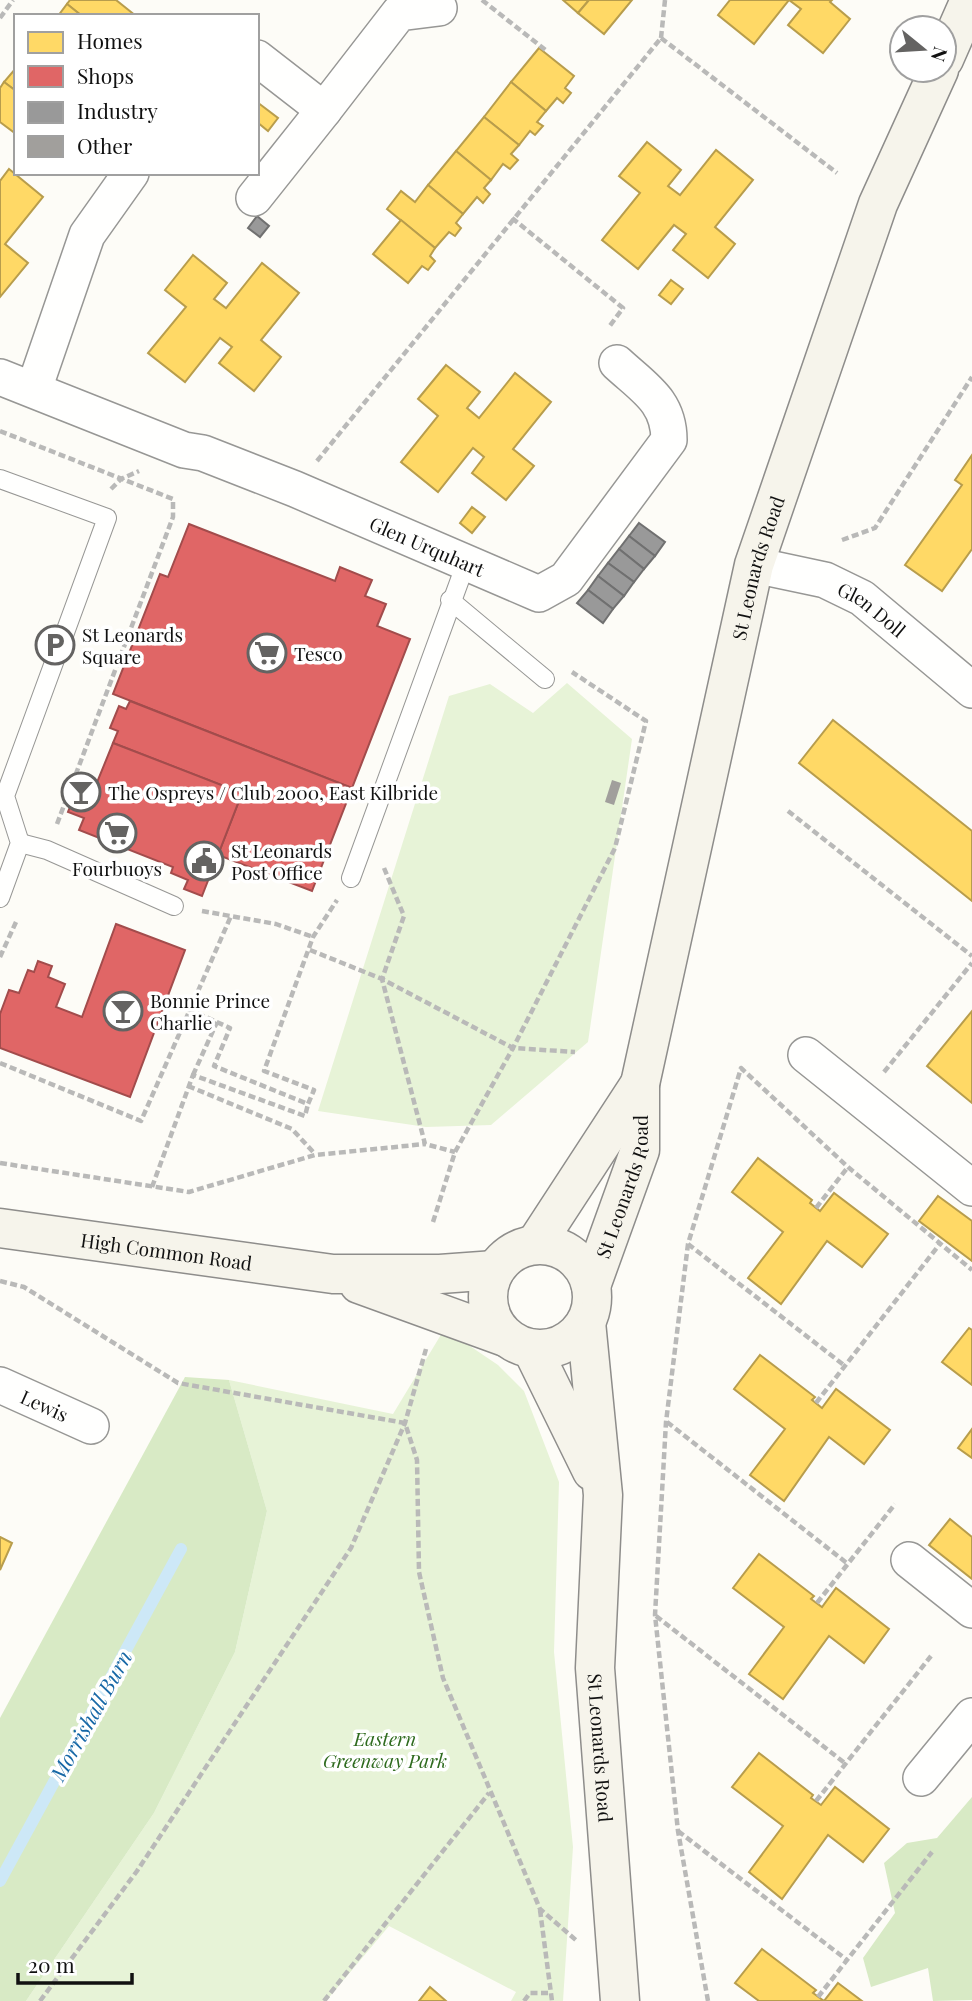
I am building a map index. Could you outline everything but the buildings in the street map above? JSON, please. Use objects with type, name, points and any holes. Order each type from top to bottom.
[{"type":"street","points":[[958,28],[971,0]]},
{"type":"street","points":[[254,198],[399,13],[439,8]]},
{"type":"street","points":[[259,60],[324,110]]},
{"type":"street","name":"St Leonards Road","points":[[618,1987],[594,1668],[603,1495],[588,1304],[640,1150],[640,1084],[754,565],[878,204],[933,84]]},
{"type":"street","points":[[34,389],[86,235],[130,175]]},
{"type":"street","name":"Glen Urquhart","points":[[0,376],[184,450],[203,453],[295,489],[539,594],[566,579],[669,440],[669,420],[661,404],[617,363]]},
{"type":"street","name":"Glen Doll","points":[[754,565],[825,580],[862,598],[972,690]]},
{"type":"street","points":[[806,1055],[972,1188]]},
{"type":"street","name":"St Leonards Road","points":[[535,1245],[640,1084]]},
{"type":"street","name":"High Common Road","points":[[0,1228],[333,1274],[440,1274],[495,1270]]},
{"type":"street","points":[[535,1245],[564,1251],[585,1271],[588,1304],[576,1335],[563,1344],[518,1343],[494,1322],[488,1305],[488,1287],[495,1270],[519,1249],[535,1245]]},
{"type":"street","name":"High Common Road","points":[[333,1274],[518,1343]]},
{"type":"street","name":"St Leonards Road","points":[[518,1343],[603,1495]]},
{"type":"street","name":"Lewis","points":[[0,1385],[91,1426]]},
{"type":"street","points":[[909,1560],[972,1610]]},
{"type":"street","points":[[920,1778],[972,1716]]},
{"type":"lane","points":[[0,480],[107,518],[5,796],[20,843],[0,898]]},
{"type":"lane","points":[[351,878],[366,843],[450,600],[466,563]]},
{"type":"lane","points":[[450,600],[545,679]]},
{"type":"lane","points":[[20,843],[47,850],[174,906]]},
{"type":"path","points":[[0,18],[13,0]]},
{"type":"path","points":[[482,0],[548,52]]},
{"type":"path","points":[[295,489],[512,218],[661,38],[665,0]]},
{"type":"path","points":[[661,38],[837,173]]},
{"type":"path","points":[[512,218],[623,308],[597,344],[617,363]]},
{"type":"path","points":[[842,540],[875,528],[972,377]]},
{"type":"path","points":[[90,512],[121,479],[184,450]]},
{"type":"path","points":[[433,1222],[455,1152],[513,1048],[615,848],[646,721],[571,671]]},
{"type":"path","points":[[788,811],[972,956]]},
{"type":"path","points":[[366,843],[389,874],[404,916],[382,979],[425,1144]]},
{"type":"path","points":[[193,1075],[305,1116],[314,1090],[264,1072],[313,937],[351,878]]},
{"type":"path","points":[[174,906],[276,924],[313,937]]},
{"type":"path","points":[[0,1062],[141,1121],[231,916]]},
{"type":"path","points":[[310,950],[382,979],[513,1048],[575,1052]]},
{"type":"path","points":[[862,1100],[972,963]]},
{"type":"path","points":[[188,1009],[230,1028],[214,1066],[309,1104]]},
{"type":"path","points":[[152,1187],[188,1086],[217,1022]]},
{"type":"path","points":[[708,2001],[678,1831],[655,1615],[666,1422],[688,1244],[741,1068],[848,1167],[972,1270]]},
{"type":"path","points":[[188,1086],[292,1129],[315,1154]]},
{"type":"path","points":[[0,1163],[189,1192],[315,1154],[425,1144],[455,1152]]},
{"type":"path","points":[[816,1208],[848,1167]]},
{"type":"path","points":[[688,1244],[845,1366]]},
{"type":"path","points":[[816,1403],[939,1245]]},
{"type":"path","points":[[0,1281],[24,1287],[178,1384],[405,1423]]},
{"type":"path","points":[[40,2001],[137,1871],[351,1548],[405,1423],[429,1338]]},
{"type":"path","points":[[666,1422],[848,1564]]},
{"type":"path","points":[[405,1423],[417,1460],[419,1572],[443,1678],[489,1793],[540,1909],[552,2001]]},
{"type":"path","points":[[817,1603],[895,1504]]},
{"type":"path","points":[[655,1615],[846,1764]]},
{"type":"path","points":[[816,1801],[931,1656]]},
{"type":"path","points":[[324,2001],[489,1793]]},
{"type":"path","points":[[678,1831],[847,1960]]},
{"type":"path","points":[[818,1997],[932,1852]]},
{"type":"path","points":[[540,1909],[618,1987]]},
{"type":"path","points":[[524,2001],[530,1993],[551,1993]]},
{"type":"green space","points":[[567,683],[632,739],[588,1042],[491,1125],[426,1127],[318,1111],[449,696],[490,684],[533,713]]},
{"type":"green space","name":"Eastern Greenway Park","points":[[442,1333],[461,1340],[498,1365],[524,1391],[559,1482],[554,1652],[573,1847],[563,2001],[511,2001],[516,1992],[389,1926],[326,2001],[26,2001],[154,1813],[235,1652],[267,1511],[229,1380],[393,1414]]},
{"type":"green space","points":[[185,1377],[229,1380],[267,1511],[235,1652],[154,1813],[26,2001],[0,2001],[0,1718]]},
{"type":"green space","points":[[972,1797],[972,2000],[933,2001],[928,1968],[871,1987],[863,1958],[895,1913],[884,1863],[907,1843],[937,1838]]},
{"type":"waterway","name":"Morrishall Burn","points":[[0,1881],[181,1549]]},
{"type":"place","name":"St Leonards Square","points":[[55,645]]},
{"type":"place","name":"Tesco","points":[[267,653]]},
{"type":"place","name":"The Ospreys / Club 2000, East Kilbride","points":[[81,792]]},
{"type":"place","name":"Fourbuoys","points":[[117,833]]},
{"type":"place","name":"St Leonards Post Office","points":[[204,861]]},
{"type":"place","name":"Bonnie Prince Charlie","points":[[123,1011]]}]
